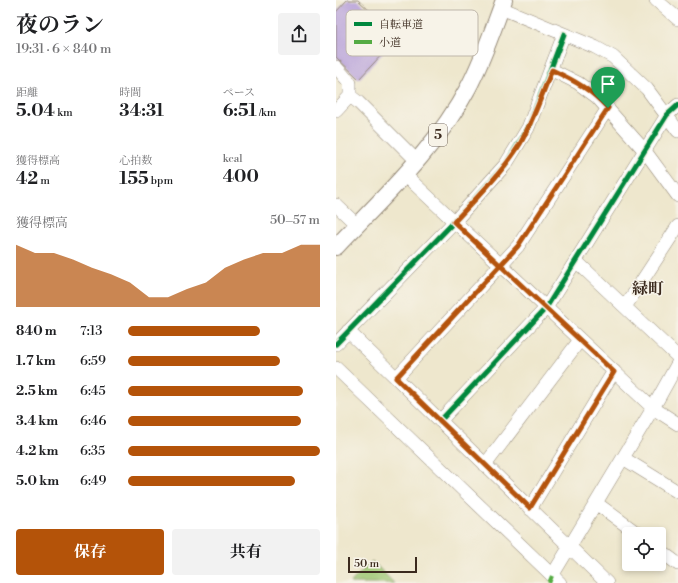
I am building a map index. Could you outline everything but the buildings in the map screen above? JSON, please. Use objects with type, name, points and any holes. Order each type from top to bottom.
[{"type":"main road","name":"5","points":[[336,247],[405,175],[432,144],[468,88],[481,60],[502,4]]},
{"type":"street","points":[[656,0],[678,19]]},
{"type":"street","points":[[502,4],[612,57],[647,89],[678,131]]},
{"type":"street","points":[[336,344],[454,222],[506,164],[528,128],[552,70],[564,34]]},
{"type":"street","points":[[336,67],[350,83],[350,96],[336,111]]},
{"type":"street","points":[[552,70],[578,83],[597,97],[645,151],[678,196]]},
{"type":"street","points":[[350,96],[358,102],[417,161]]},
{"type":"street","points":[[440,421],[546,308],[667,115],[678,105]]},
{"type":"street","points":[[396,378],[518,246],[608,108]]},
{"type":"street","points":[[405,175],[653,408],[678,424]]},
{"type":"street","points":[[336,205],[357,225]]},
{"type":"street","points":[[625,307],[678,226]]},
{"type":"street","points":[[576,261],[678,357]]},
{"type":"street","points":[[348,332],[607,583]]},
{"type":"street","points":[[485,465],[580,340]]},
{"type":"street","points":[[336,368],[556,579],[570,547],[653,408],[678,363]]},
{"type":"street","points":[[530,508],[614,372]]},
{"type":"street","points":[[623,458],[678,492]]},
{"type":"street","points":[[596,503],[629,527]]},
{"type":"street","points":[[666,555],[678,564]]},
{"type":"green space","points":[[372,561],[394,583],[350,583]]},
{"type":"marked path","points":[[549,583],[552,576]]},
{"type":"cycle path","points":[[336,344],[454,222],[506,164],[528,128],[564,34]]},
{"type":"cycle path","points":[[440,421],[546,308],[667,115],[678,105]]},
{"type":"district","name":"緑町","points":[[648,289]]},
{"type":"route","points":[[608,108],[518,246],[501,266],[396,378],[530,508],[614,372],[524,287],[501,266],[454,222],[506,164],[520,143],[528,128],[552,70],[578,83],[597,97],[608,108]]}]
